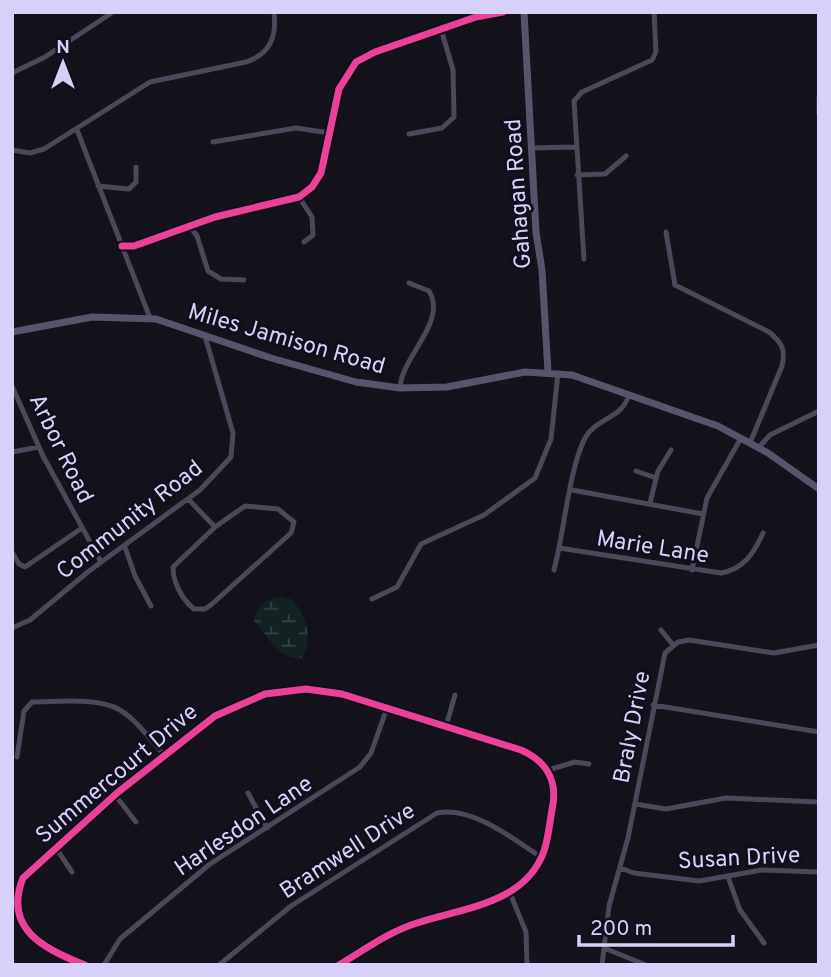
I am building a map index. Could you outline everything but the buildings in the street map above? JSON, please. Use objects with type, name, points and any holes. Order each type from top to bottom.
[{"type":"main road","name":"Gahagan Road","points":[[524,12],[548,372]]},
{"type":"main road","name":"Miles Jamison Road","points":[[12,331],[92,317],[149,318],[326,374],[400,388],[447,387],[525,372],[558,373],[629,394],[704,421],[758,447],[819,489]]},
{"type":"street","points":[[12,73],[45,57],[113,12]]},
{"type":"street","points":[[12,150],[36,151],[77,130],[150,82],[260,57],[273,39],[274,12]]},
{"type":"street","points":[[122,246],[134,246],[189,225],[299,197],[312,187],[321,173],[339,89],[356,62],[375,52],[441,29],[503,12]]},
{"type":"street","points":[[584,259],[575,147],[575,98],[585,90],[652,60],[656,52],[654,12]]},
{"type":"street","points":[[409,134],[442,128],[454,117],[453,70],[441,29]]},
{"type":"street","points":[[819,98],[819,113]]},
{"type":"street","points":[[213,142],[296,128],[330,133]]},
{"type":"street","points":[[77,130],[149,318]]},
{"type":"street","points":[[531,148],[575,147]]},
{"type":"street","points":[[577,175],[606,174],[626,156]]},
{"type":"street","points":[[98,186],[129,189],[136,182],[136,167]]},
{"type":"street","points":[[299,197],[313,224],[313,235],[304,242]]},
{"type":"street","points":[[189,225],[197,236],[208,271],[216,278],[244,280]]},
{"type":"street","points":[[666,232],[675,285],[769,332],[781,342],[785,355],[782,366],[750,443]]},
{"type":"street","points":[[400,388],[401,376],[430,322],[434,305],[429,291],[409,283]]},
{"type":"street","name":"Community Road","points":[[12,628],[30,620],[101,562],[189,500],[228,461],[234,443],[224,395],[205,335]]},
{"type":"street","points":[[372,599],[397,587],[421,544],[484,515],[535,478],[551,439],[558,373]]},
{"type":"street","name":"Arbor Road","points":[[12,386],[39,447],[101,562]]},
{"type":"street","points":[[554,570],[587,435],[598,423],[622,410],[629,394]]},
{"type":"street","points":[[758,447],[770,435],[819,411]]},
{"type":"street","points":[[692,570],[703,514],[713,484],[741,438]]},
{"type":"street","points":[[12,452],[39,447]]},
{"type":"street","points":[[650,503],[656,478],[670,450]]},
{"type":"street","points":[[636,471],[656,478]]},
{"type":"street","points":[[572,490],[619,501],[650,503],[703,514]]},
{"type":"street","points":[[189,500],[215,527]]},
{"type":"street","points":[[244,506],[278,509],[294,522],[291,533],[212,604],[200,610],[194,609],[182,597],[173,567],[215,527],[244,506]]},
{"type":"street","points":[[12,552],[19,564],[25,567],[82,528]]},
{"type":"street","name":"Marie Lane","points":[[559,548],[721,573],[736,569],[751,556],[764,533]]},
{"type":"street","points":[[125,547],[135,576],[151,606]]},
{"type":"street","points":[[661,630],[673,645]]},
{"type":"street","name":"Braly Drive","points":[[602,965],[608,906],[635,804],[662,659],[673,645],[689,640],[774,653],[819,645]]},
{"type":"street","name":"Summercourt Drive","points":[[85,965],[41,943],[16,919],[16,895],[23,878],[115,795],[215,716],[265,694],[306,689],[342,694],[527,753],[548,770]]},
{"type":"street","points":[[446,726],[455,695]]},
{"type":"street","points":[[17,757],[24,711],[29,704],[74,702],[117,708],[166,757]]},
{"type":"street","points":[[653,705],[819,733]]},
{"type":"street","name":"Harlesdon Lane","points":[[104,965],[120,939],[210,864],[360,767],[371,752],[387,708]]},
{"type":"street","points":[[339,965],[399,930],[510,893],[527,879],[541,857],[554,798],[548,770],[575,762],[589,764]]},
{"type":"street","points":[[248,793],[267,828]]},
{"type":"street","points":[[115,795],[135,822]]},
{"type":"street","points":[[635,804],[666,808],[726,798],[819,802]]},
{"type":"street","name":"Bramwell Drive","points":[[219,965],[291,906],[437,813],[453,812],[472,817],[541,857]]},
{"type":"street","points":[[56,848],[72,872]]},
{"type":"street","name":"Susan Drive","points":[[620,868],[686,880],[729,877],[762,870],[819,872]]},
{"type":"street","points":[[729,877],[740,910],[764,943]]},
{"type":"street","points":[[510,893],[526,932],[527,965]]},
{"type":"street","points":[[604,948],[646,965]]},
{"type":"green space","points":[[281,597],[291,599],[301,612],[307,627],[306,650],[302,658],[287,656],[254,621],[263,604]]},
{"type":"cycle path","points":[[122,246],[134,246],[215,217],[299,197],[312,187],[321,173],[339,89],[356,62],[375,52],[476,17],[503,12]]},
{"type":"cycle path","points":[[85,965],[42,944],[23,923],[18,910],[18,895],[23,878],[117,793],[215,716],[265,694],[306,689],[342,694],[521,750],[536,759],[551,778],[553,804],[544,851],[535,869],[522,883],[489,902],[404,928],[339,965]]}]
